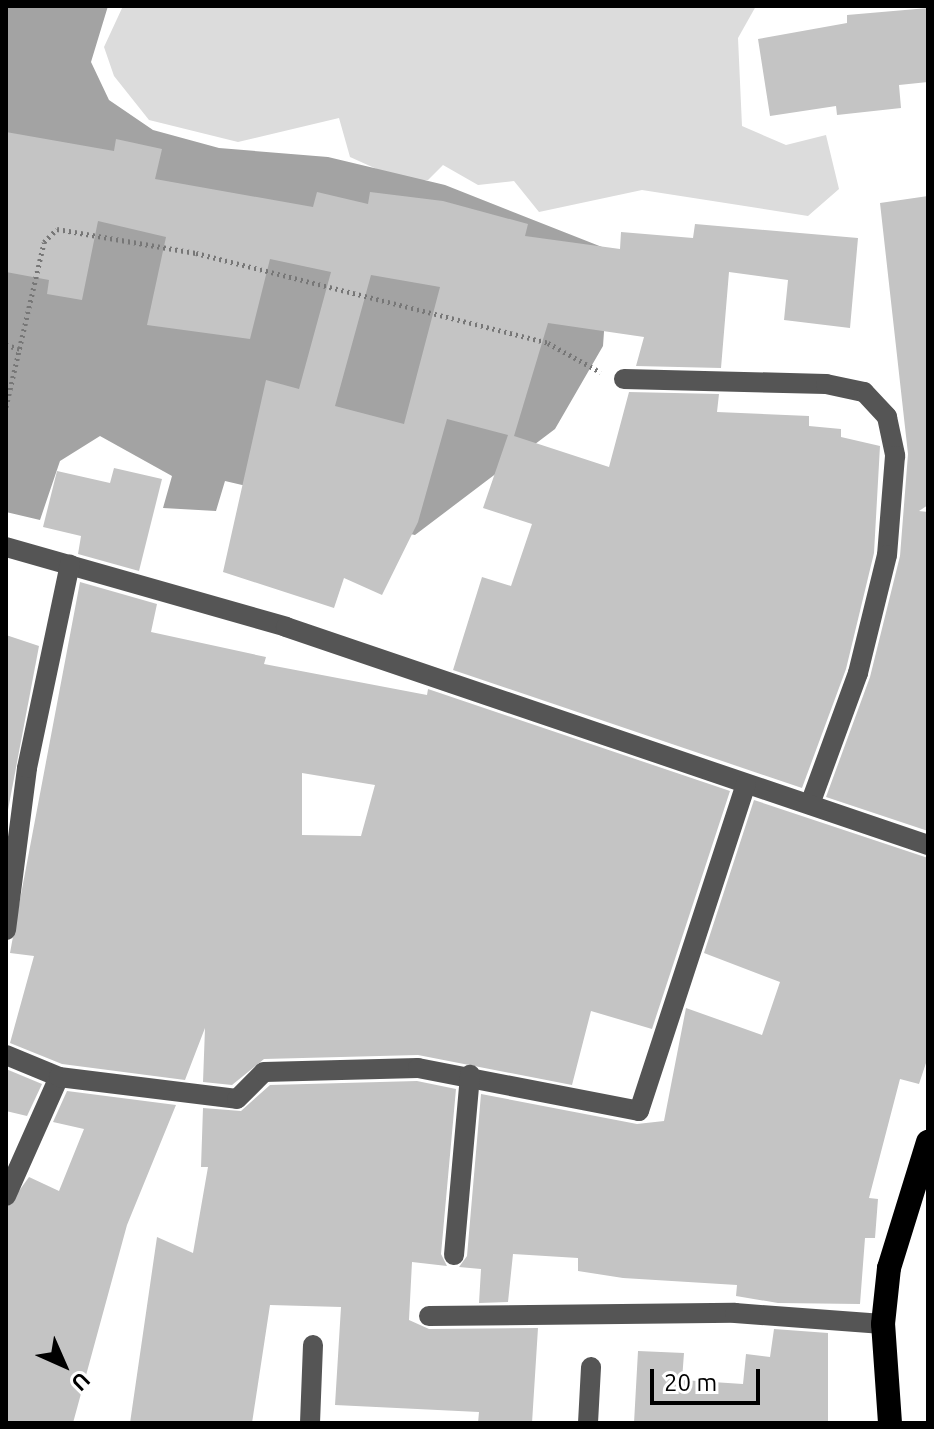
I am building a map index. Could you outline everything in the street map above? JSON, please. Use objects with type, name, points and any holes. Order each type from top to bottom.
[{"type":"highway","points":[[890,1423],[883,1324],[900,1216],[925,1158]]},
{"type":"street","points":[[624,379],[826,384],[864,392],[887,417],[895,456],[887,555],[858,673],[810,804]]},
{"type":"street","points":[[6,547],[286,627],[928,845]]},
{"type":"street","points":[[6,930],[27,768],[70,564]]},
{"type":"street","points":[[6,1055],[59,1077],[237,1099],[264,1072],[470,1075],[644,1108],[746,784]]},
{"type":"street","points":[[454,1255],[470,1075]]},
{"type":"street","points":[[6,1196],[59,1077]]},
{"type":"street","points":[[429,1316],[735,1313],[883,1324]]},
{"type":"street","points":[[310,1423],[313,1345]]},
{"type":"street","points":[[588,1423],[591,1367]]},
{"type":"path","points":[[6,407],[44,242],[57,229],[196,253],[548,343],[624,379]]},
{"type":"path","points":[[6,345],[21,349]]},
{"type":"shaded area","points":[[6,6],[108,6],[91,62],[109,100],[153,130],[219,148],[328,157],[445,185],[602,247],[608,275],[603,346],[555,429],[415,535],[314,513],[293,497],[225,481],[216,511],[163,508],[172,476],[100,436],[60,461],[40,520],[6,512]]},
{"type":"shaded area","points":[[123,6],[756,6],[738,38],[742,126],[786,145],[826,135],[839,189],[808,216],[642,190],[539,212],[514,181],[478,185],[443,165],[428,180],[401,180],[350,157],[339,118],[238,142],[149,120],[114,76],[104,47]]},
{"type":"building","points":[[928,8],[928,82],[899,85],[901,108],[837,115],[836,106],[770,116],[758,39],[847,23],[847,15]]},
{"type":"building","points":[[6,132],[114,151],[116,139],[162,149],[155,179],[313,207],[317,192],[368,204],[370,192],[443,201],[528,224],[525,236],[620,249],[621,232],[693,238],[695,224],[858,238],[850,328],[784,320],[788,280],[729,272],[721,368],[636,366],[644,337],[548,323],[514,436],[609,467],[629,392],[719,394],[717,412],[809,416],[809,426],[841,429],[841,437],[880,446],[874,553],[846,669],[802,788],[453,670],[482,577],[511,586],[532,524],[483,508],[508,435],[447,419],[418,522],[382,595],[344,578],[334,608],[223,572],[266,380],[299,389],[331,272],[270,259],[250,339],[147,325],[166,237],[98,221],[82,300],[47,294],[49,280],[6,272]],"holes":[[[371,275],[440,287],[404,424],[335,406]]]},
{"type":"building","points":[[928,196],[928,505],[919,511],[928,512],[928,831],[826,797],[870,677],[900,556],[908,454],[880,203]]},
{"type":"building","points":[[114,468],[162,479],[139,571],[78,554],[81,536],[43,527],[57,471],[110,483]]},
{"type":"building","points":[[80,582],[157,604],[151,632],[266,657],[264,664],[427,695],[428,689],[730,791],[652,1029],[591,1011],[572,1085],[418,1055],[264,1059],[232,1085],[203,1082],[205,1028],[185,1080],[62,1064],[10,1043],[34,956],[10,953]],"holes":[[[302,773],[375,785],[361,836],[302,835]]]},
{"type":"building","points":[[6,635],[39,646],[8,810],[6,809]]},
{"type":"building","points":[[754,800],[928,858],[928,1057],[919,1084],[900,1079],[869,1198],[878,1199],[875,1238],[865,1238],[860,1304],[778,1303],[736,1296],[737,1285],[623,1278],[578,1271],[578,1258],[513,1254],[508,1302],[479,1303],[481,1269],[459,1267],[467,1256],[481,1094],[637,1124],[664,1121],[686,1008],[762,1035],[780,982],[704,953]]},
{"type":"building","points":[[6,1069],[42,1084],[27,1116],[6,1111]]},
{"type":"building","points":[[417,1081],[456,1089],[441,1254],[447,1266],[412,1262],[409,1320],[429,1329],[538,1328],[532,1423],[478,1423],[479,1412],[335,1405],[341,1307],[270,1305],[252,1423],[130,1423],[157,1237],[193,1253],[208,1167],[201,1167],[203,1108],[241,1111],[270,1085]]},
{"type":"building","points":[[67,1091],[176,1105],[127,1225],[73,1423],[6,1423],[6,1209],[29,1177],[59,1191],[84,1129],[53,1122]]},
{"type":"building","points":[[774,1329],[828,1333],[828,1423],[634,1423],[638,1351],[684,1353],[682,1380],[743,1384],[746,1354],[770,1357]]}]
